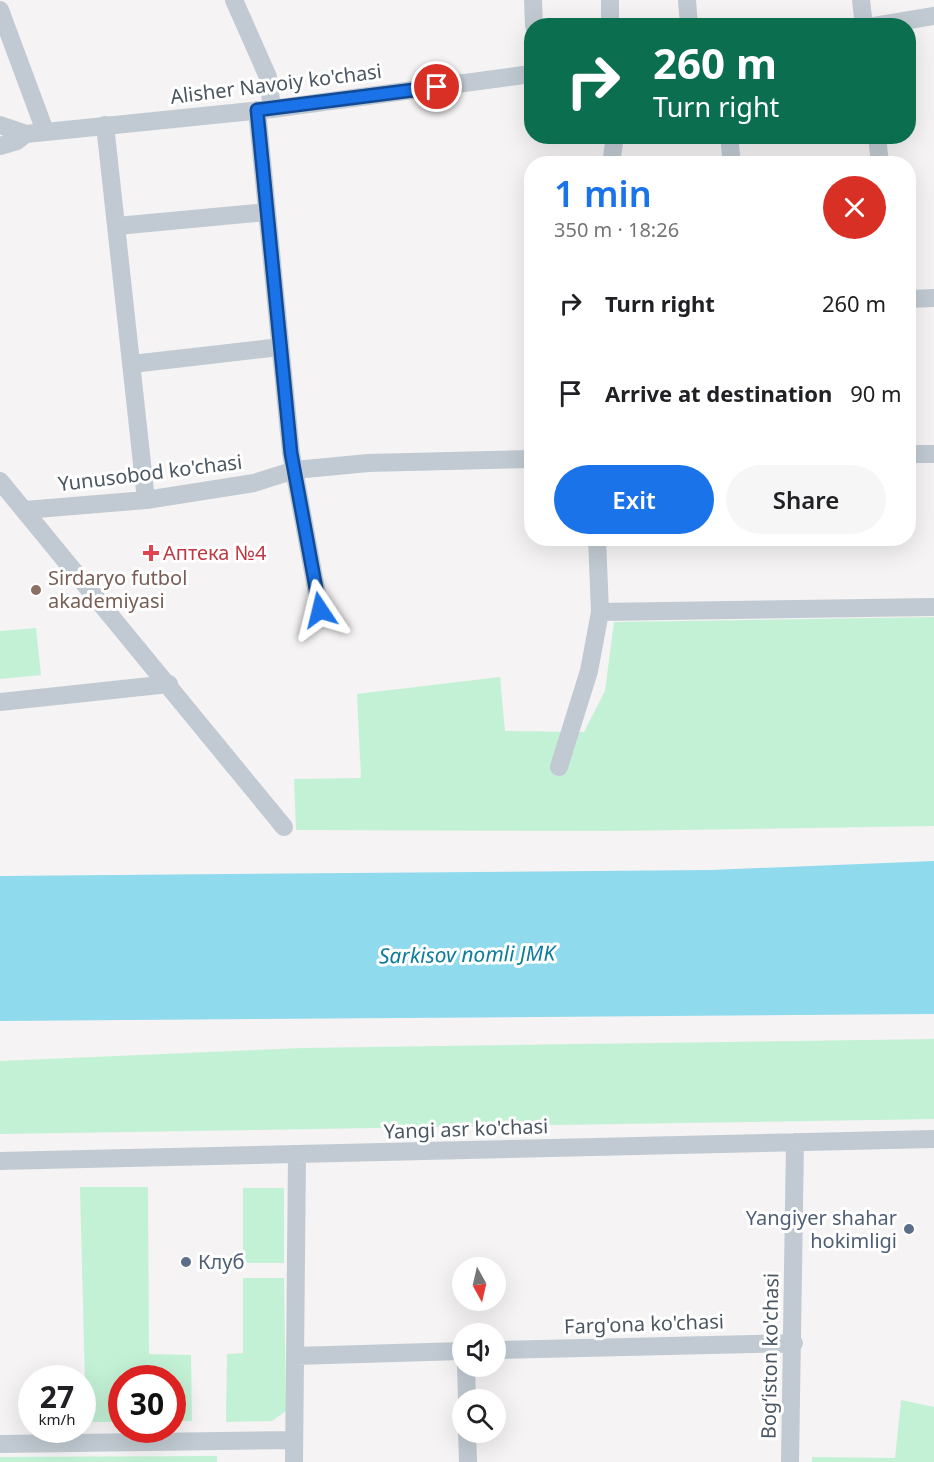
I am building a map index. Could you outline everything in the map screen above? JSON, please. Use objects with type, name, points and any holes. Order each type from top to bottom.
[{"type":"street","points":[[234,0],[268,77],[264,110],[267,212],[280,347],[295,470],[320,610]]},
{"type":"street","points":[[533,0],[534,18]]},
{"type":"street","points":[[610,0],[610,18]]},
{"type":"street","points":[[687,0],[688,18]]},
{"type":"street","points":[[861,0],[863,18]]},
{"type":"street","points":[[0,10],[45,131]]},
{"type":"street","points":[[916,19],[934,16]]},
{"type":"street","name":"Alisher Navoiy ko'chasi","points":[[0,125],[26,134],[264,110],[524,75]]},
{"type":"street","points":[[105,125],[146,500]]},
{"type":"street","name":"Alisher Navoiy ko'chasi","points":[[0,146],[17,141],[26,134]]},
{"type":"street","points":[[117,226],[267,212]]},
{"type":"street","points":[[916,298],[934,298]]},
{"type":"street","points":[[132,364],[280,347]]},
{"type":"street","points":[[916,454],[934,454]]},
{"type":"street","name":"Yunusobod ko'chasi","points":[[25,510],[146,500],[254,483],[295,470],[368,463],[524,459]]},
{"type":"street","points":[[0,481],[169,684],[284,827]]},
{"type":"street","points":[[559,767],[589,670],[600,612],[597,546]]},
{"type":"street","points":[[600,612],[934,607]]},
{"type":"street","points":[[0,702],[169,684]]},
{"type":"street","name":"Yangi asr ko'chasi","points":[[0,1161],[297,1156],[934,1139]]},
{"type":"street","name":"Bog‘iston ko'chasi","points":[[790,1462],[794,1342],[795,1142]]},
{"type":"street","points":[[294,1462],[297,1156]]},
{"type":"street","name":"Farg'ona ko'chasi","points":[[506,1350],[794,1342]]},
{"type":"street","points":[[295,1356],[452,1351]]},
{"type":"street","points":[[0,1444],[293,1440]]},
{"type":"street","points":[[467,1443],[468,1462]]},
{"type":"green space","points":[[934,617],[934,826],[612,831],[296,830],[294,779],[361,778],[357,694],[500,677],[505,731],[584,732],[605,691],[614,622]]},
{"type":"green space","points":[[36,628],[41,675],[0,679],[0,631]]},
{"type":"green space","points":[[934,1039],[934,1119],[0,1134],[0,1061],[303,1048]]},
{"type":"green space","points":[[80,1187],[148,1187],[149,1354],[191,1355],[192,1421],[186,1421],[186,1365],[108,1365],[108,1422],[96,1422],[96,1365],[85,1365]]},
{"type":"green space","points":[[243,1188],[284,1188],[284,1263],[243,1263]]},
{"type":"green space","points":[[243,1278],[284,1278],[286,1411],[272,1421],[226,1422],[227,1354],[243,1353]]},
{"type":"green space","points":[[901,1400],[934,1407],[934,1462],[812,1462],[812,1457],[895,1458]]},
{"type":"green space","points":[[217,1456],[217,1462],[0,1462],[0,1457]]},
{"type":"water","name":"Sarkisov nomli JMK","points":[[934,861],[934,1014],[0,1021],[0,876],[711,870]]},
{"type":"place","name":"Аптека №4","points":[[151,553]]},
{"type":"place","name":"Sirdaryo futbol akademiyasi","points":[[36,590]]},
{"type":"place","name":"Yangiyer shahar hokimligi","points":[[909,1229]]},
{"type":"place","name":"Клуб","points":[[186,1262]]},
{"type":"route","points":[[320,610],[291,453],[257,110],[437,87]]}]
